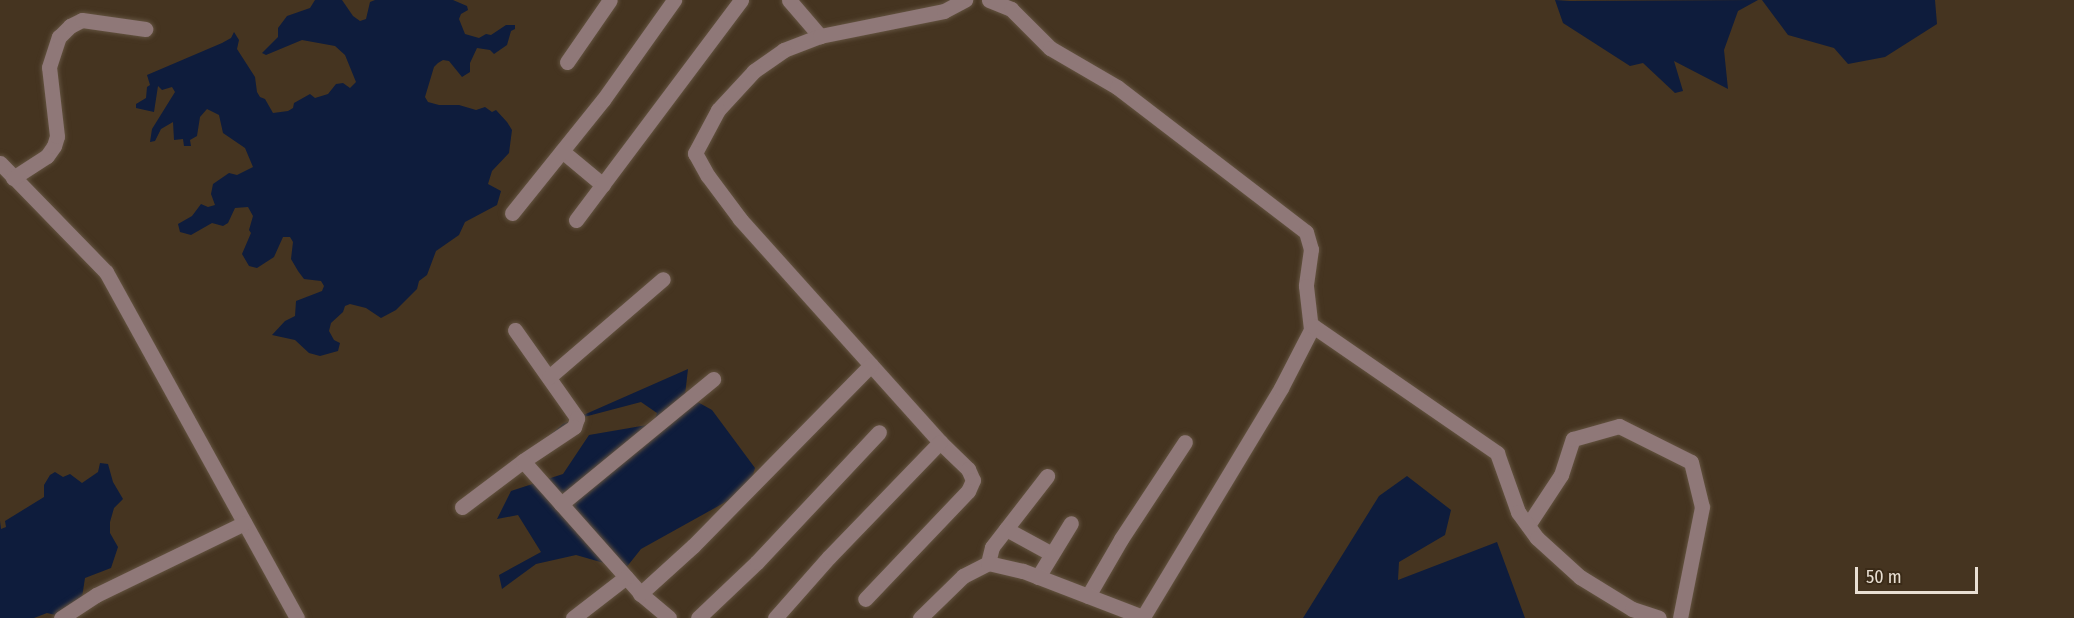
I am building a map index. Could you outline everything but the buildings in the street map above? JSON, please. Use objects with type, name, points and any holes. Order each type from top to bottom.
[{"type":"street","points":[[567,62],[610,0]]},
{"type":"street","points":[[512,213],[603,100],[674,0]]},
{"type":"street","points":[[576,220],[741,0]]},
{"type":"street","points":[[789,0],[820,36]]},
{"type":"street","points":[[865,599],[968,491],[973,480],[968,469],[940,442],[740,219],[708,176],[695,153],[718,110],[754,71],[784,50],[820,36],[944,11],[965,0]]},
{"type":"street","points":[[920,618],[963,576],[988,563],[1038,577],[1143,617],[1281,388],[1311,329],[1306,286],[1311,249],[1306,232],[1118,87],[1050,48],[1011,9],[989,0]]},
{"type":"street","points":[[13,178],[47,156],[54,146],[57,136],[49,67],[59,38],[69,26],[82,20],[145,29]]},
{"type":"street","points":[[562,151],[603,185]]},
{"type":"street","points":[[0,162],[13,178],[85,247],[106,272],[295,617]]},
{"type":"street","points":[[549,377],[663,279]]},
{"type":"street","points":[[1311,329],[1313,326],[1497,453],[1518,512],[1537,538],[1580,577],[1632,609],[1659,618]]},
{"type":"street","points":[[462,507],[523,461],[574,427],[577,418],[515,330]]},
{"type":"street","points":[[640,594],[693,546],[871,365]]},
{"type":"street","points":[[561,504],[713,379]]},
{"type":"street","points":[[1528,525],[1561,475],[1573,439],[1619,426],[1691,462],[1702,507],[1680,618]]},
{"type":"street","points":[[698,618],[757,562],[879,432]]},
{"type":"street","points":[[775,618],[829,557],[940,442]]},
{"type":"street","points":[[1088,596],[1121,539],[1185,442]]},
{"type":"street","points":[[523,461],[640,594],[669,618]]},
{"type":"street","points":[[988,563],[992,547],[1047,476]]},
{"type":"street","points":[[62,618],[96,595],[244,523]]},
{"type":"street","points":[[1038,577],[1071,523]]},
{"type":"street","points":[[1006,529],[1052,554]]},
{"type":"street","points":[[573,618],[626,577]]},
{"type":"water","points":[[315,0],[342,0],[353,16],[360,21],[366,19],[370,2],[375,0],[453,0],[467,6],[468,10],[461,14],[459,19],[465,34],[479,38],[486,34],[491,35],[506,25],[515,25],[507,45],[494,54],[490,50],[477,48],[470,63],[470,72],[462,77],[449,61],[443,60],[438,63],[434,67],[425,97],[428,102],[439,105],[459,105],[476,110],[485,107],[492,112],[496,110],[507,122],[512,130],[509,153],[492,171],[488,184],[501,191],[497,205],[465,222],[459,235],[436,251],[427,275],[419,281],[417,289],[396,310],[381,318],[366,308],[350,304],[345,306],[343,312],[331,323],[329,331],[334,340],[340,343],[338,351],[320,356],[309,353],[295,340],[272,335],[285,321],[295,316],[296,301],[322,291],[324,286],[321,281],[304,279],[298,271],[291,259],[293,242],[290,237],[283,237],[274,257],[257,268],[249,266],[242,254],[251,233],[249,230],[253,216],[248,207],[235,208],[228,223],[223,226],[212,223],[191,235],[180,232],[178,224],[192,216],[201,204],[208,207],[215,205],[211,194],[213,184],[229,173],[237,175],[253,167],[245,148],[223,133],[219,115],[207,109],[200,117],[197,136],[190,140],[191,146],[184,146],[183,139],[174,140],[173,122],[161,129],[155,141],[150,142],[152,129],[175,92],[172,87],[162,90],[158,86],[154,112],[136,108],[136,104],[146,98],[147,87],[150,85],[147,75],[222,43],[231,38],[234,32],[239,40],[237,49],[255,77],[257,92],[265,99],[273,113],[288,111],[293,108],[294,103],[310,94],[315,98],[328,94],[336,84],[343,83],[350,88],[356,82],[345,55],[335,46],[302,40],[266,55],[262,53],[278,37],[278,28],[287,16],[310,8]]},
{"type":"water","points":[[1555,0],[1758,0],[1738,11],[1724,50],[1728,89],[1674,61],[1683,91],[1675,93],[1643,63],[1630,66],[1563,23]]},
{"type":"water","points":[[1762,0],[1935,0],[1937,24],[1885,57],[1848,64],[1834,48],[1788,35]]},
{"type":"water","points":[[688,369],[685,395],[712,410],[755,468],[749,489],[641,549],[625,569],[576,555],[536,564],[502,589],[499,575],[541,552],[518,515],[497,519],[511,491],[563,474],[589,435],[653,424],[657,413],[641,402],[584,417],[539,444],[563,424]]},
{"type":"water","points":[[100,463],[108,464],[113,482],[123,499],[114,508],[110,522],[110,533],[118,547],[111,568],[85,578],[81,604],[64,617],[47,613],[34,618],[0,618],[0,521],[1,529],[6,527],[5,521],[44,497],[44,485],[50,475],[55,472],[63,477],[70,474],[82,483],[98,472]]},
{"type":"water","points":[[1407,476],[1451,510],[1445,535],[1399,562],[1398,580],[1497,542],[1525,618],[1303,618],[1379,496]]}]
